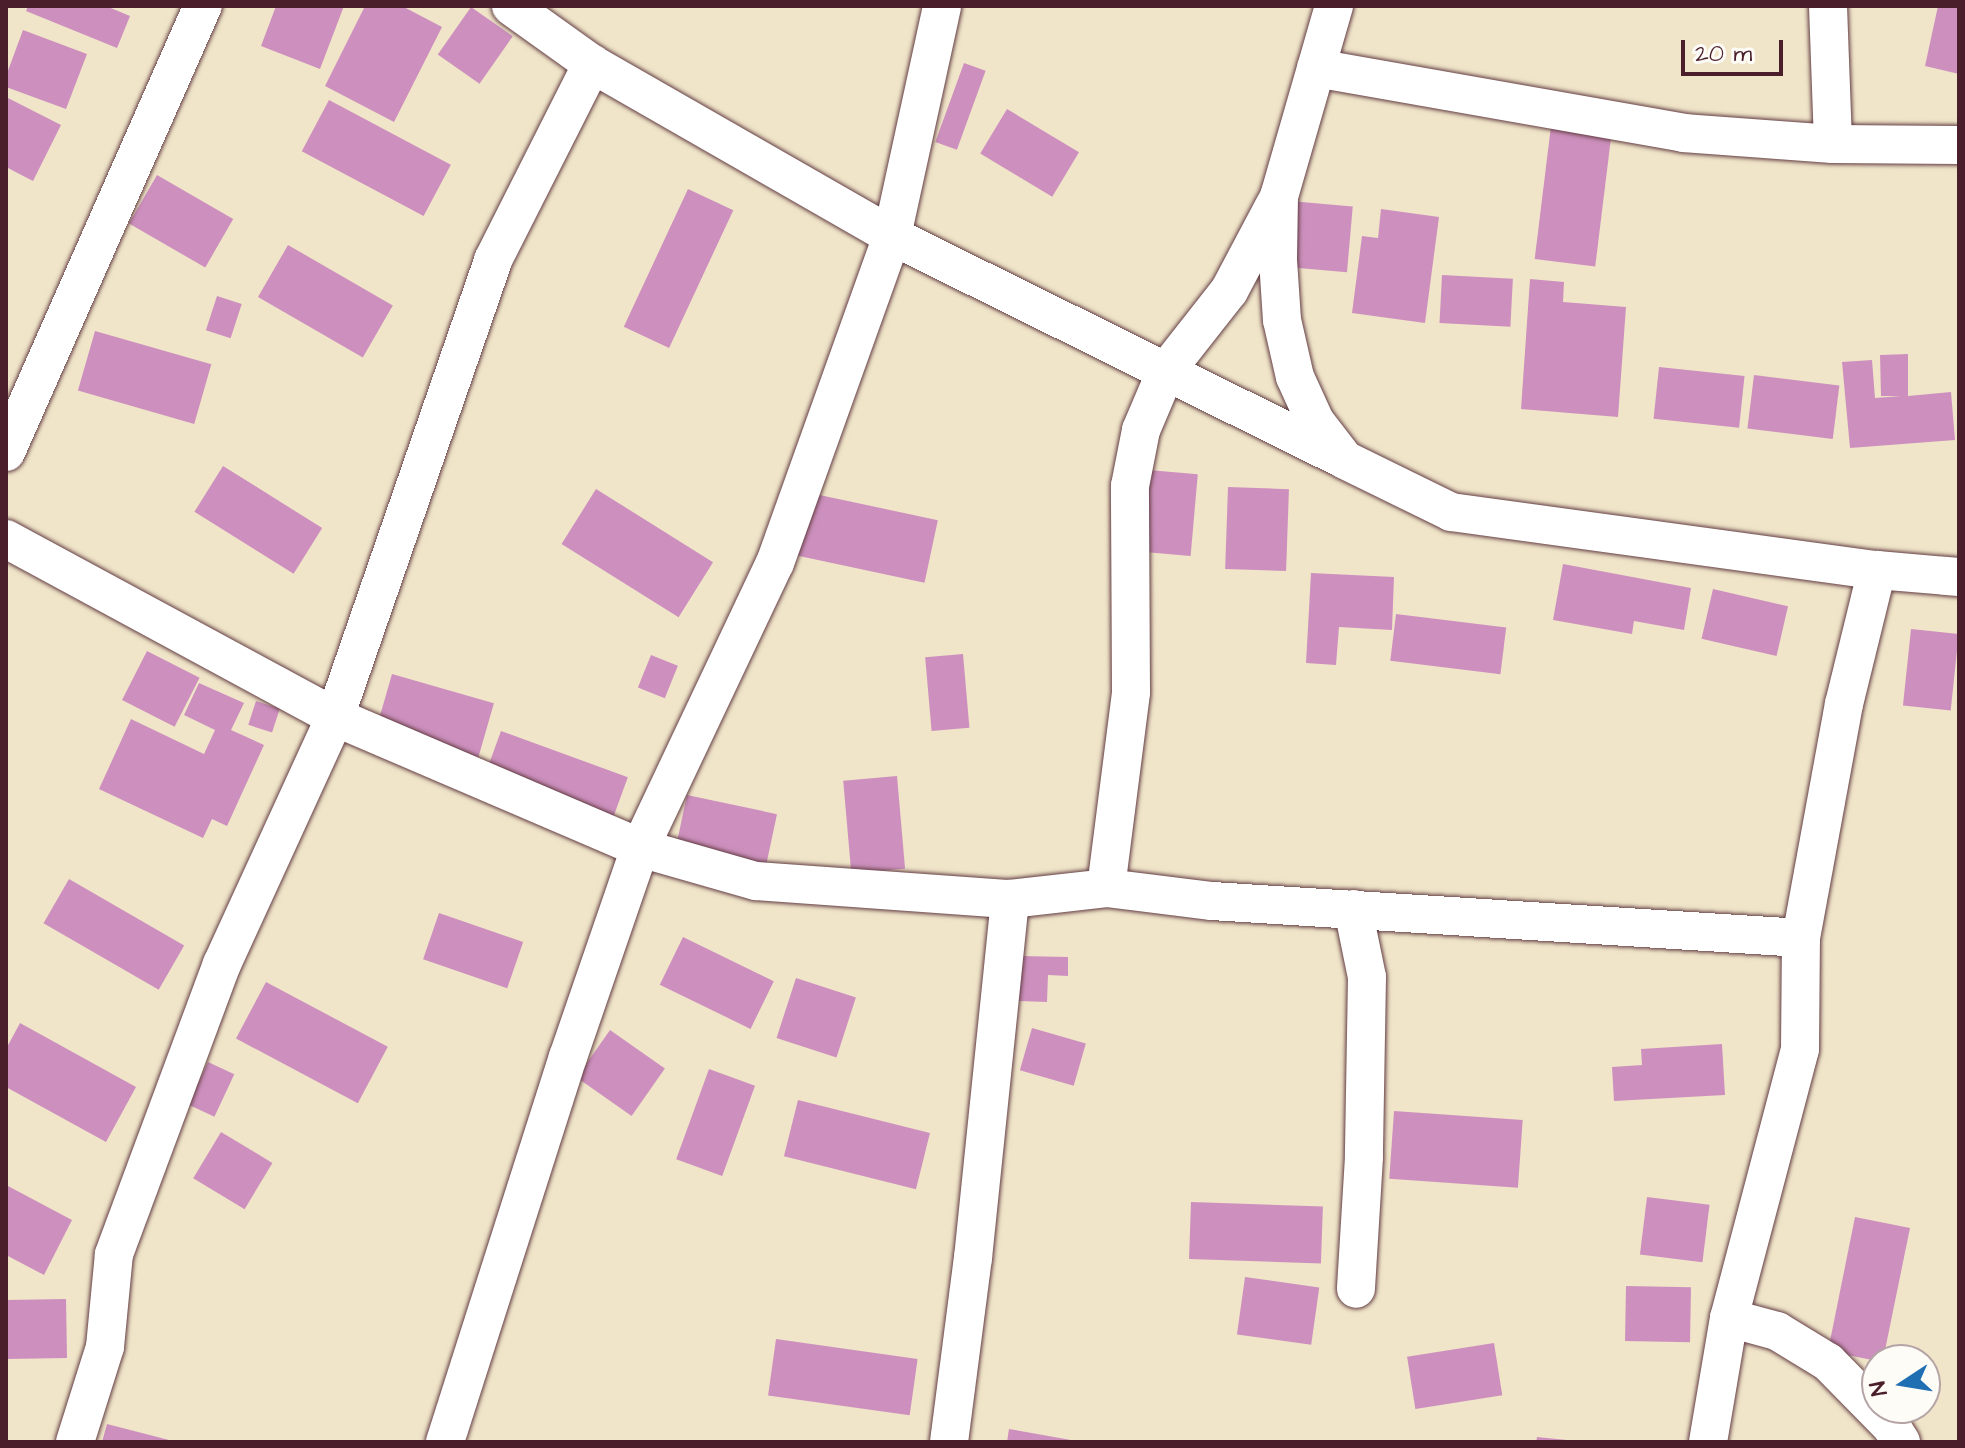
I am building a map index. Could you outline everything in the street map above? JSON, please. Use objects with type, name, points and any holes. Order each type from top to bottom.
[{"type":"street","points":[[6,452],[203,6]]},
{"type":"street","points":[[511,6],[592,64],[892,236],[1451,512],[1877,570],[1959,577]]},
{"type":"street","points":[[445,1442],[568,1057],[640,848],[775,563],[892,236],[942,6]]},
{"type":"street","points":[[1106,888],[1131,692],[1130,486],[1141,430],[1166,371],[1229,291],[1279,196],[1334,6]]},
{"type":"street","points":[[1828,6],[1833,144]]},
{"type":"street","points":[[75,1442],[105,1347],[114,1254],[222,964],[335,717],[493,260],[592,64]]},
{"type":"street","points":[[1316,68],[1683,133],[1833,144],[1959,145]]},
{"type":"street","points":[[1279,196],[1278,260],[1282,320],[1295,377],[1315,421],[1345,460]]},
{"type":"street","points":[[6,539],[335,717],[640,848],[756,881],[1010,899],[1106,888],[1212,901],[1801,938]]},
{"type":"street","points":[[1708,1442],[1729,1318],[1800,1049],[1801,938],[1844,704],[1877,570]]},
{"type":"street","points":[[949,1442],[973,1258],[1010,899]]},
{"type":"street","points":[[1353,909],[1367,977],[1364,1157],[1356,1289]]},
{"type":"street","points":[[1729,1318],[1777,1331],[1828,1362],[1891,1426],[1901,1442]]},
{"type":"building","points":[[28,6],[106,6],[130,16],[117,48],[26,11]]},
{"type":"building","points":[[276,6],[344,6],[320,69],[261,46]]},
{"type":"building","points":[[365,6],[402,6],[442,27],[394,122],[325,86]]},
{"type":"building","points":[[1938,6],[1959,6],[1959,74],[1925,66]]},
{"type":"building","points":[[471,7],[513,36],[480,84],[438,55]]},
{"type":"building","points":[[23,30],[87,54],[66,109],[6,87],[6,76]]},
{"type":"building","points":[[964,63],[986,71],[957,150],[935,142]]},
{"type":"building","points":[[6,97],[61,125],[33,181],[6,167]]},
{"type":"building","points":[[329,100],[451,165],[424,216],[302,151]]},
{"type":"building","points":[[1007,109],[1079,152],[1052,197],[980,154]]},
{"type":"building","points":[[1551,126],[1612,133],[1595,266],[1535,259]]},
{"type":"building","points":[[157,175],[233,219],[205,267],[129,223]]},
{"type":"building","points":[[688,189],[733,210],[669,348],[624,327]]},
{"type":"building","points":[[1290,201],[1353,206],[1347,272],[1284,267]]},
{"type":"building","points":[[1381,209],[1439,217],[1425,323],[1352,313],[1362,236],[1378,238]]},
{"type":"building","points":[[288,245],[393,306],[363,357],[258,297]]},
{"type":"building","points":[[1442,275],[1513,279],[1510,327],[1439,323]]},
{"type":"building","points":[[1530,279],[1564,282],[1563,302],[1626,307],[1618,417],[1521,409]]},
{"type":"building","points":[[217,296],[242,304],[231,338],[206,330]]},
{"type":"building","points":[[95,331],[211,364],[194,424],[78,391]]},
{"type":"building","points":[[1908,354],[1908,396],[1951,392],[1955,440],[1850,448],[1842,362],[1872,360],[1875,398],[1901,396],[1881,396],[1880,355]]},
{"type":"building","points":[[1659,367],[1745,376],[1739,428],[1654,419]]},
{"type":"building","points":[[1754,375],[1839,385],[1833,439],[1747,429]]},
{"type":"building","points":[[223,466],[322,528],[294,574],[194,512]]},
{"type":"building","points":[[1137,469],[1198,474],[1191,556],[1130,551]]},
{"type":"building","points":[[1228,487],[1289,489],[1286,571],[1225,569]]},
{"type":"building","points":[[596,489],[713,562],[679,617],[562,544]]},
{"type":"building","points":[[796,490],[938,520],[925,583],[783,553]]},
{"type":"building","points":[[1563,564],[1691,588],[1684,630],[1634,621],[1632,634],[1553,620]]},
{"type":"building","points":[[1311,573],[1394,577],[1392,630],[1339,627],[1336,665],[1306,663]]},
{"type":"building","points":[[1713,589],[1788,606],[1777,656],[1702,639]]},
{"type":"building","points":[[1396,614],[1506,628],[1500,674],[1390,661]]},
{"type":"building","points":[[1911,629],[1959,634],[1951,711],[1903,706]]},
{"type":"building","points":[[147,651],[200,678],[175,727],[122,700]]},
{"type":"building","points":[[963,654],[969,728],[932,731],[925,657]]},
{"type":"building","points":[[651,655],[678,666],[665,698],[638,687]]},
{"type":"building","points":[[392,674],[494,703],[478,758],[376,729]]},
{"type":"building","points":[[199,683],[244,703],[231,730],[264,745],[227,826],[212,819],[203,838],[99,789],[131,719],[204,754],[215,730],[184,715]]},
{"type":"building","points":[[256,701],[280,709],[272,733],[248,725]]},
{"type":"building","points":[[501,731],[628,777],[610,826],[483,780]]},
{"type":"building","points":[[897,776],[905,869],[851,873],[843,781]]},
{"type":"building","points":[[687,795],[777,814],[766,866],[676,847]]},
{"type":"building","points":[[69,879],[184,946],[159,990],[44,923]]},
{"type":"building","points":[[439,913],[523,942],[507,988],[423,959]]},
{"type":"building","points":[[683,937],[774,981],[751,1029],[660,985]]},
{"type":"building","points":[[1020,956],[1068,957],[1068,976],[1048,975],[1047,1002],[1019,1001]]},
{"type":"building","points":[[796,978],[856,997],[836,1057],[777,1038]]},
{"type":"building","points":[[266,982],[388,1047],[358,1103],[236,1039]]},
{"type":"building","points":[[20,1023],[136,1087],[106,1142],[6,1087],[6,1049]]},
{"type":"building","points":[[1032,1028],[1086,1043],[1074,1086],[1020,1070]]},
{"type":"building","points":[[610,1030],[665,1068],[632,1116],[577,1078]]},
{"type":"building","points":[[1722,1044],[1725,1095],[1614,1101],[1612,1067],[1642,1065],[1641,1049]]},
{"type":"building","points":[[208,1062],[234,1074],[214,1117],[188,1105]]},
{"type":"building","points":[[709,1069],[755,1086],[722,1176],[676,1159]]},
{"type":"building","points":[[798,1100],[930,1133],[916,1189],[784,1156]]},
{"type":"building","points":[[1394,1111],[1523,1120],[1518,1188],[1389,1179]]},
{"type":"building","points":[[221,1132],[272,1163],[245,1209],[193,1178]]},
{"type":"building","points":[[6,1185],[72,1220],[44,1275],[6,1255]]},
{"type":"building","points":[[1647,1197],[1710,1205],[1702,1262],[1640,1255]]},
{"type":"building","points":[[1191,1202],[1323,1207],[1321,1264],[1189,1259]]},
{"type":"building","points":[[1855,1217],[1910,1228],[1886,1344],[1861,1344],[1861,1358],[1828,1351]]},
{"type":"building","points":[[1245,1277],[1319,1287],[1311,1345],[1237,1334]]},
{"type":"building","points":[[1626,1286],[1691,1287],[1690,1342],[1625,1341]]},
{"type":"building","points":[[66,1299],[67,1358],[7,1359],[6,1300]]},
{"type":"building","points":[[776,1339],[918,1359],[910,1415],[768,1395]]},
{"type":"building","points":[[1494,1343],[1502,1395],[1415,1409],[1407,1357]]},
{"type":"building","points":[[107,1424],[173,1441],[173,1442],[102,1442]]},
{"type":"building","points":[[1009,1429],[1071,1440],[1071,1442],[1007,1442]]},
{"type":"building","points":[[1537,1437],[1567,1440],[1536,1442]]}]
